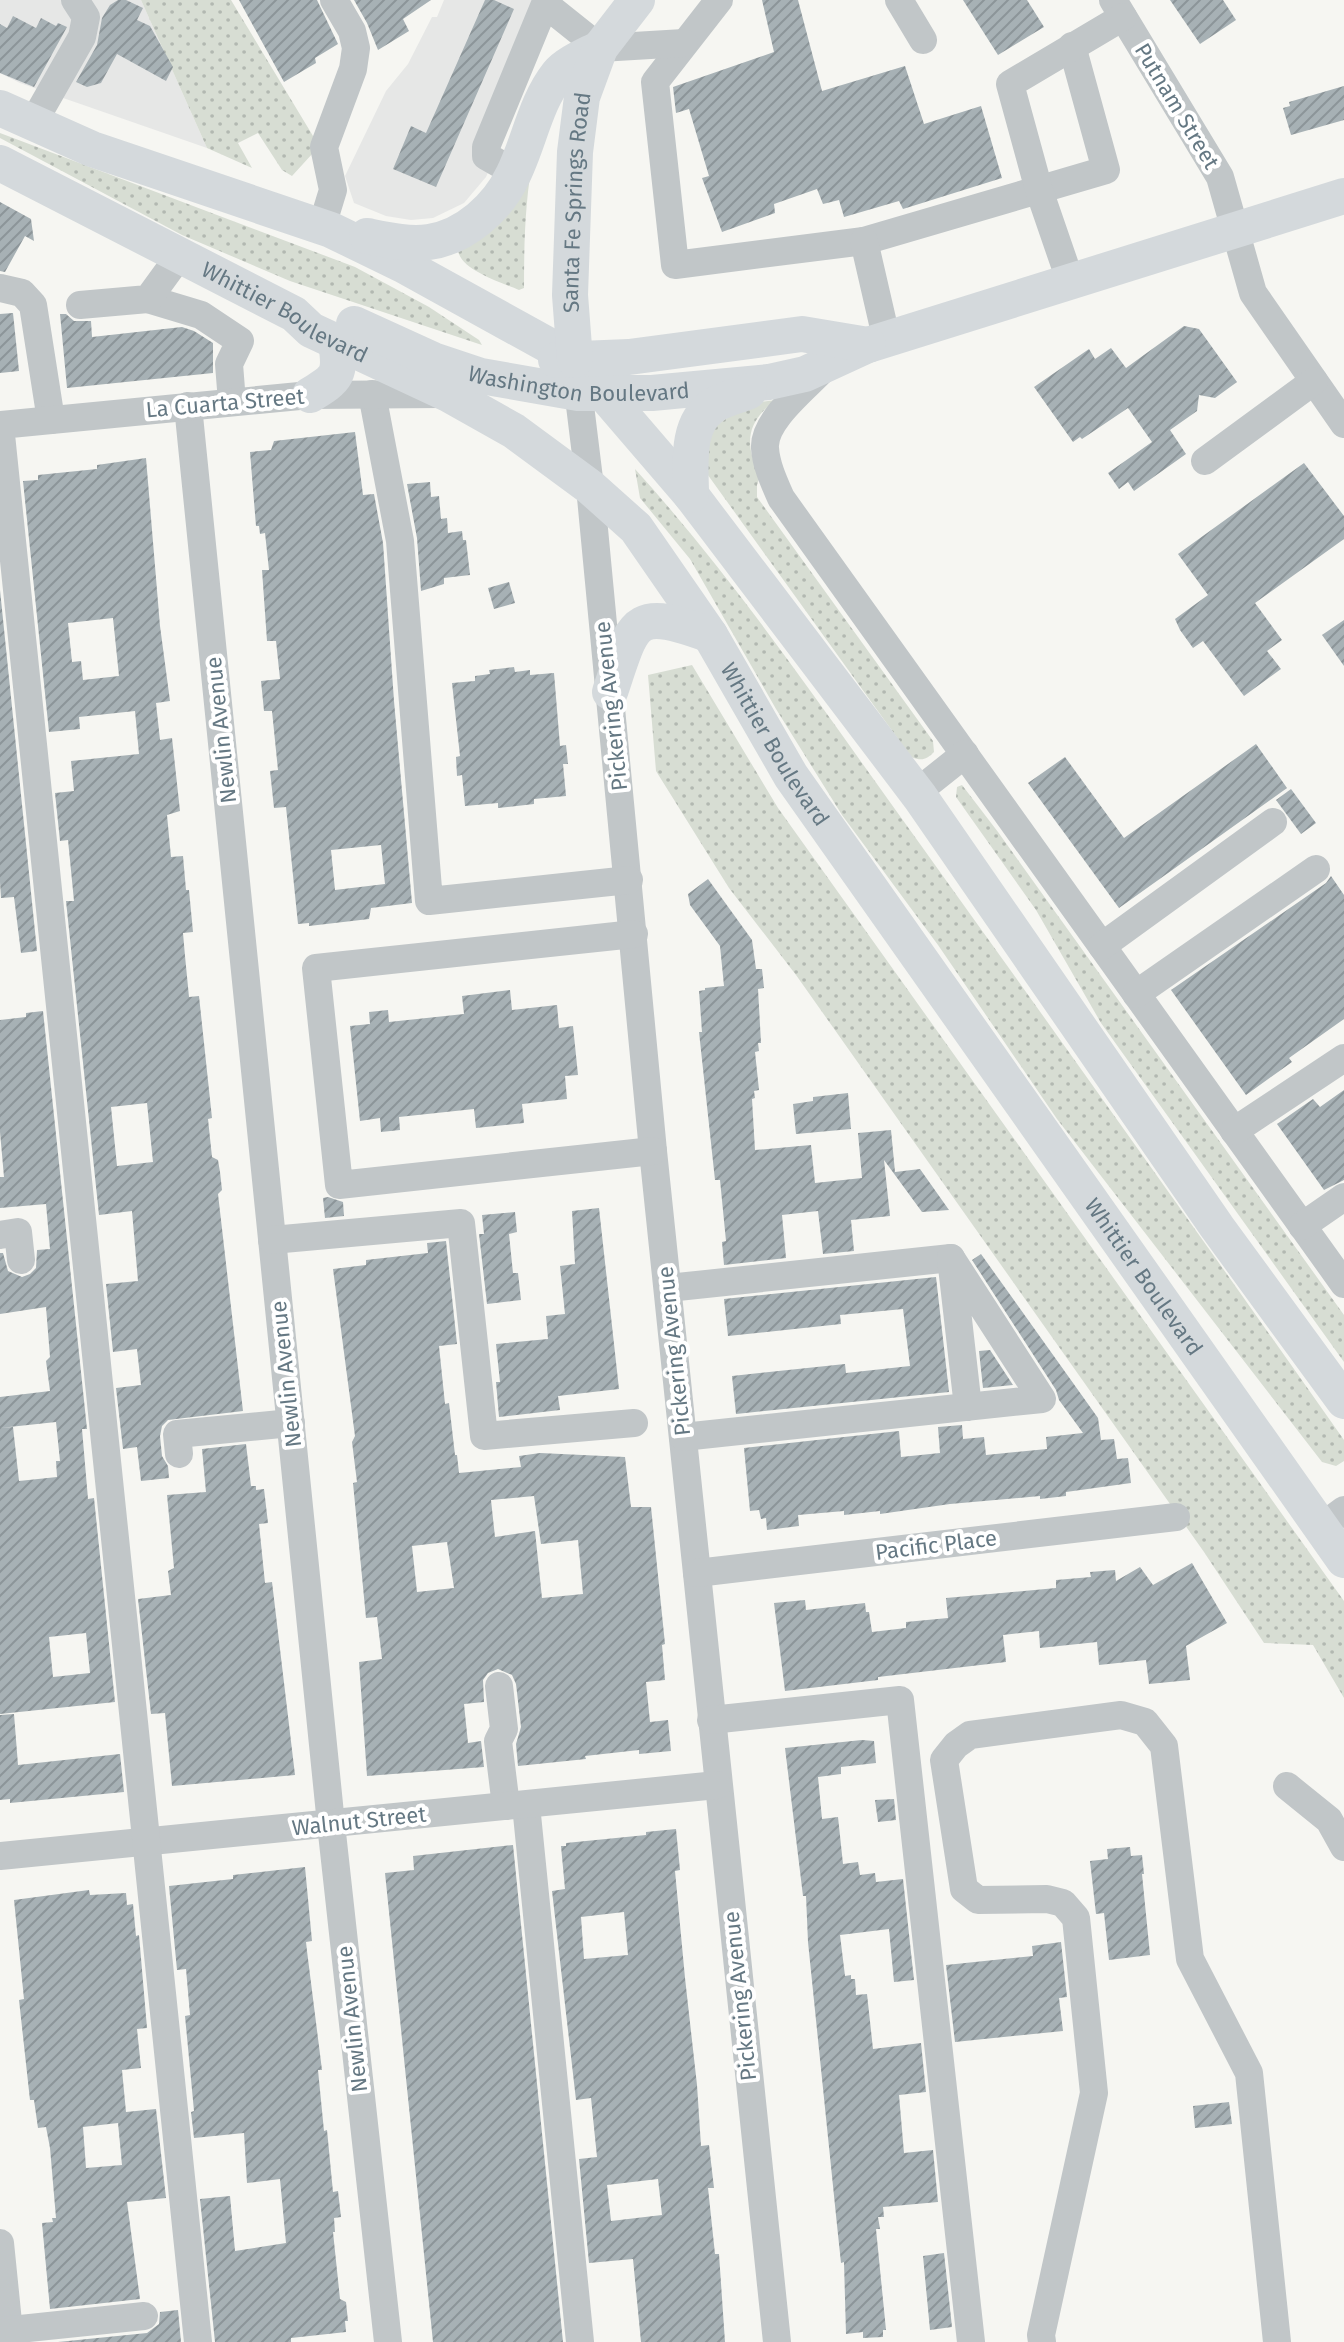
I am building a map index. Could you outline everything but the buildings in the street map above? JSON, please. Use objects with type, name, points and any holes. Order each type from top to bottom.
[{"type":"main road","name":"Santa Fe Springs Road","points":[[600,48],[601,0]]},
{"type":"main road","name":"Santa Fe Springs Road","points":[[585,382],[570,295],[575,152],[582,97],[600,48],[637,0]]},
{"type":"main road","points":[[326,228],[420,243],[450,236],[487,213],[514,172],[535,116],[559,72],[600,48]]},
{"type":"main road","points":[[0,108],[92,149],[326,228],[403,265],[585,382],[691,495],[916,793],[1217,1227],[1344,1401]]},
{"type":"main road","name":"Whittier Boulevard","points":[[0,163],[294,314],[311,330],[344,332],[514,431],[590,487],[636,528],[710,635],[791,776],[1332,1519],[1344,1560]]},
{"type":"main road","name":"Washington Boulevard","points":[[585,382],[652,393],[769,382],[805,374],[878,343],[1344,196]]},
{"type":"main road","points":[[310,395],[331,382],[337,374],[344,332],[384,323],[488,357],[515,361],[585,382]]},
{"type":"main road","name":"Washington Boulevard","points":[[585,382],[629,357],[802,334],[878,343]]},
{"type":"main road","points":[[691,495],[690,456],[696,427],[713,406],[769,382]]},
{"type":"main road","points":[[610,692],[628,638],[639,626],[655,620],[672,621],[710,635]]},
{"type":"street","points":[[33,123],[82,37],[86,17],[75,0]]},
{"type":"street","points":[[326,228],[333,190],[324,147],[353,69],[356,48],[352,31],[334,0]]},
{"type":"street","points":[[719,0],[655,82],[675,265],[864,241],[1106,170],[1072,46]]},
{"type":"street","points":[[899,0],[923,40]]},
{"type":"street","points":[[514,172],[486,156],[486,147],[545,4],[600,48],[684,43]]},
{"type":"street","points":[[1071,283],[1039,190],[1010,84],[1072,46],[1118,9]]},
{"type":"street","name":"Putnam Street","points":[[1118,9],[1220,177],[1253,293],[1344,424]]},
{"type":"street","points":[[864,241],[878,343]]},
{"type":"street","points":[[148,299],[180,255]]},
{"type":"street","points":[[0,288],[22,293],[33,305],[51,420]]},
{"type":"street","points":[[80,305],[148,299],[201,315],[240,341],[229,364],[232,402]]},
{"type":"street","points":[[832,361],[768,430],[765,447],[781,498],[1344,1284]]},
{"type":"street","points":[[1205,461],[1314,381]]},
{"type":"street","name":"Pickering Avenue","points":[[585,382],[590,487],[653,1151],[777,2342]]},
{"type":"street","points":[[372,394],[400,541],[429,901],[629,880]]},
{"type":"street","name":"La Cuarta Street","points":[[0,425],[310,395],[450,395]]},
{"type":"street","name":"Newlin Avenue","points":[[188,406],[331,1824],[388,2342]]},
{"type":"street","points":[[0,425],[198,2342]]},
{"type":"street","points":[[916,793],[965,754]]},
{"type":"street","points":[[1102,946],[1273,822]]},
{"type":"street","points":[[1136,994],[1316,869]]},
{"type":"street","points":[[634,934],[316,968],[339,1185],[653,1151]]},
{"type":"street","points":[[1234,1131],[1344,1058]]},
{"type":"street","points":[[1302,1226],[1344,1197]]},
{"type":"street","points":[[272,1240],[461,1223],[484,1436],[634,1423]]},
{"type":"street","points":[[0,1235],[18,1232],[21,1260]]},
{"type":"street","points":[[668,1288],[951,1258]]},
{"type":"street","points":[[683,1437],[1042,1399],[951,1258]]},
{"type":"street","points":[[951,1258],[968,1407]]},
{"type":"street","points":[[179,1454],[177,1434],[291,1423]]},
{"type":"street","name":"Pacific Place","points":[[697,1573],[1176,1517]]},
{"type":"street","points":[[499,1686],[504,1729],[498,1741],[516,1806],[580,2342]]},
{"type":"street","points":[[711,1720],[900,1700],[971,2342]]},
{"type":"street","points":[[1041,2339],[1094,2093],[1076,1918],[1063,1903],[1047,1899],[978,1900],[964,1889],[944,1760],[956,1745],[970,1735],[1121,1715],[1145,1722],[1164,1746],[1190,1959],[1249,2073],[1277,2342]]},
{"type":"street","name":"Walnut Street","points":[[0,1856],[717,1785]]},
{"type":"street","points":[[1287,1786],[1329,1820],[1344,1847]]},
{"type":"street","points":[[0,2243],[6,2334],[144,2316]]},
{"type":"shaded area","points":[[0,0],[141,0],[207,148],[20,83],[0,73]]},
{"type":"shaded area","points":[[141,0],[231,0],[313,136],[313,153],[292,176],[282,170],[258,133],[238,143],[252,168],[207,148]]},
{"type":"shaded area","points":[[444,0],[554,0],[509,127],[486,177],[464,203],[433,218],[411,220],[386,216],[354,203],[345,176],[386,91],[408,64]]},
{"type":"shaded area","points":[[0,133],[355,267],[429,307],[482,345],[290,281],[182,235],[0,138]]},
{"type":"shaded area","points":[[534,153],[526,220],[524,288],[519,290],[472,268],[459,255],[458,247]]},
{"type":"shaded area","points":[[776,400],[759,417],[751,434],[752,454],[760,476],[757,497],[933,741],[934,752],[926,758],[911,757],[705,471],[709,431],[746,404]]},
{"type":"shaded area","points":[[635,469],[711,559],[782,652],[1026,993],[1344,1440],[1344,1461],[1336,1466],[1322,1462],[1057,1119],[938,945],[842,815],[776,709],[690,559],[640,498]]},
{"type":"shaded area","points":[[692,665],[778,808],[1344,1601],[1344,1698],[1313,1645],[1264,1643],[1204,1552],[796,975],[729,888],[656,771],[648,675]]},
{"type":"shaded area","points":[[962,785],[1344,1315],[1344,1362],[1101,1023],[1036,910],[956,797],[957,787]]}]
